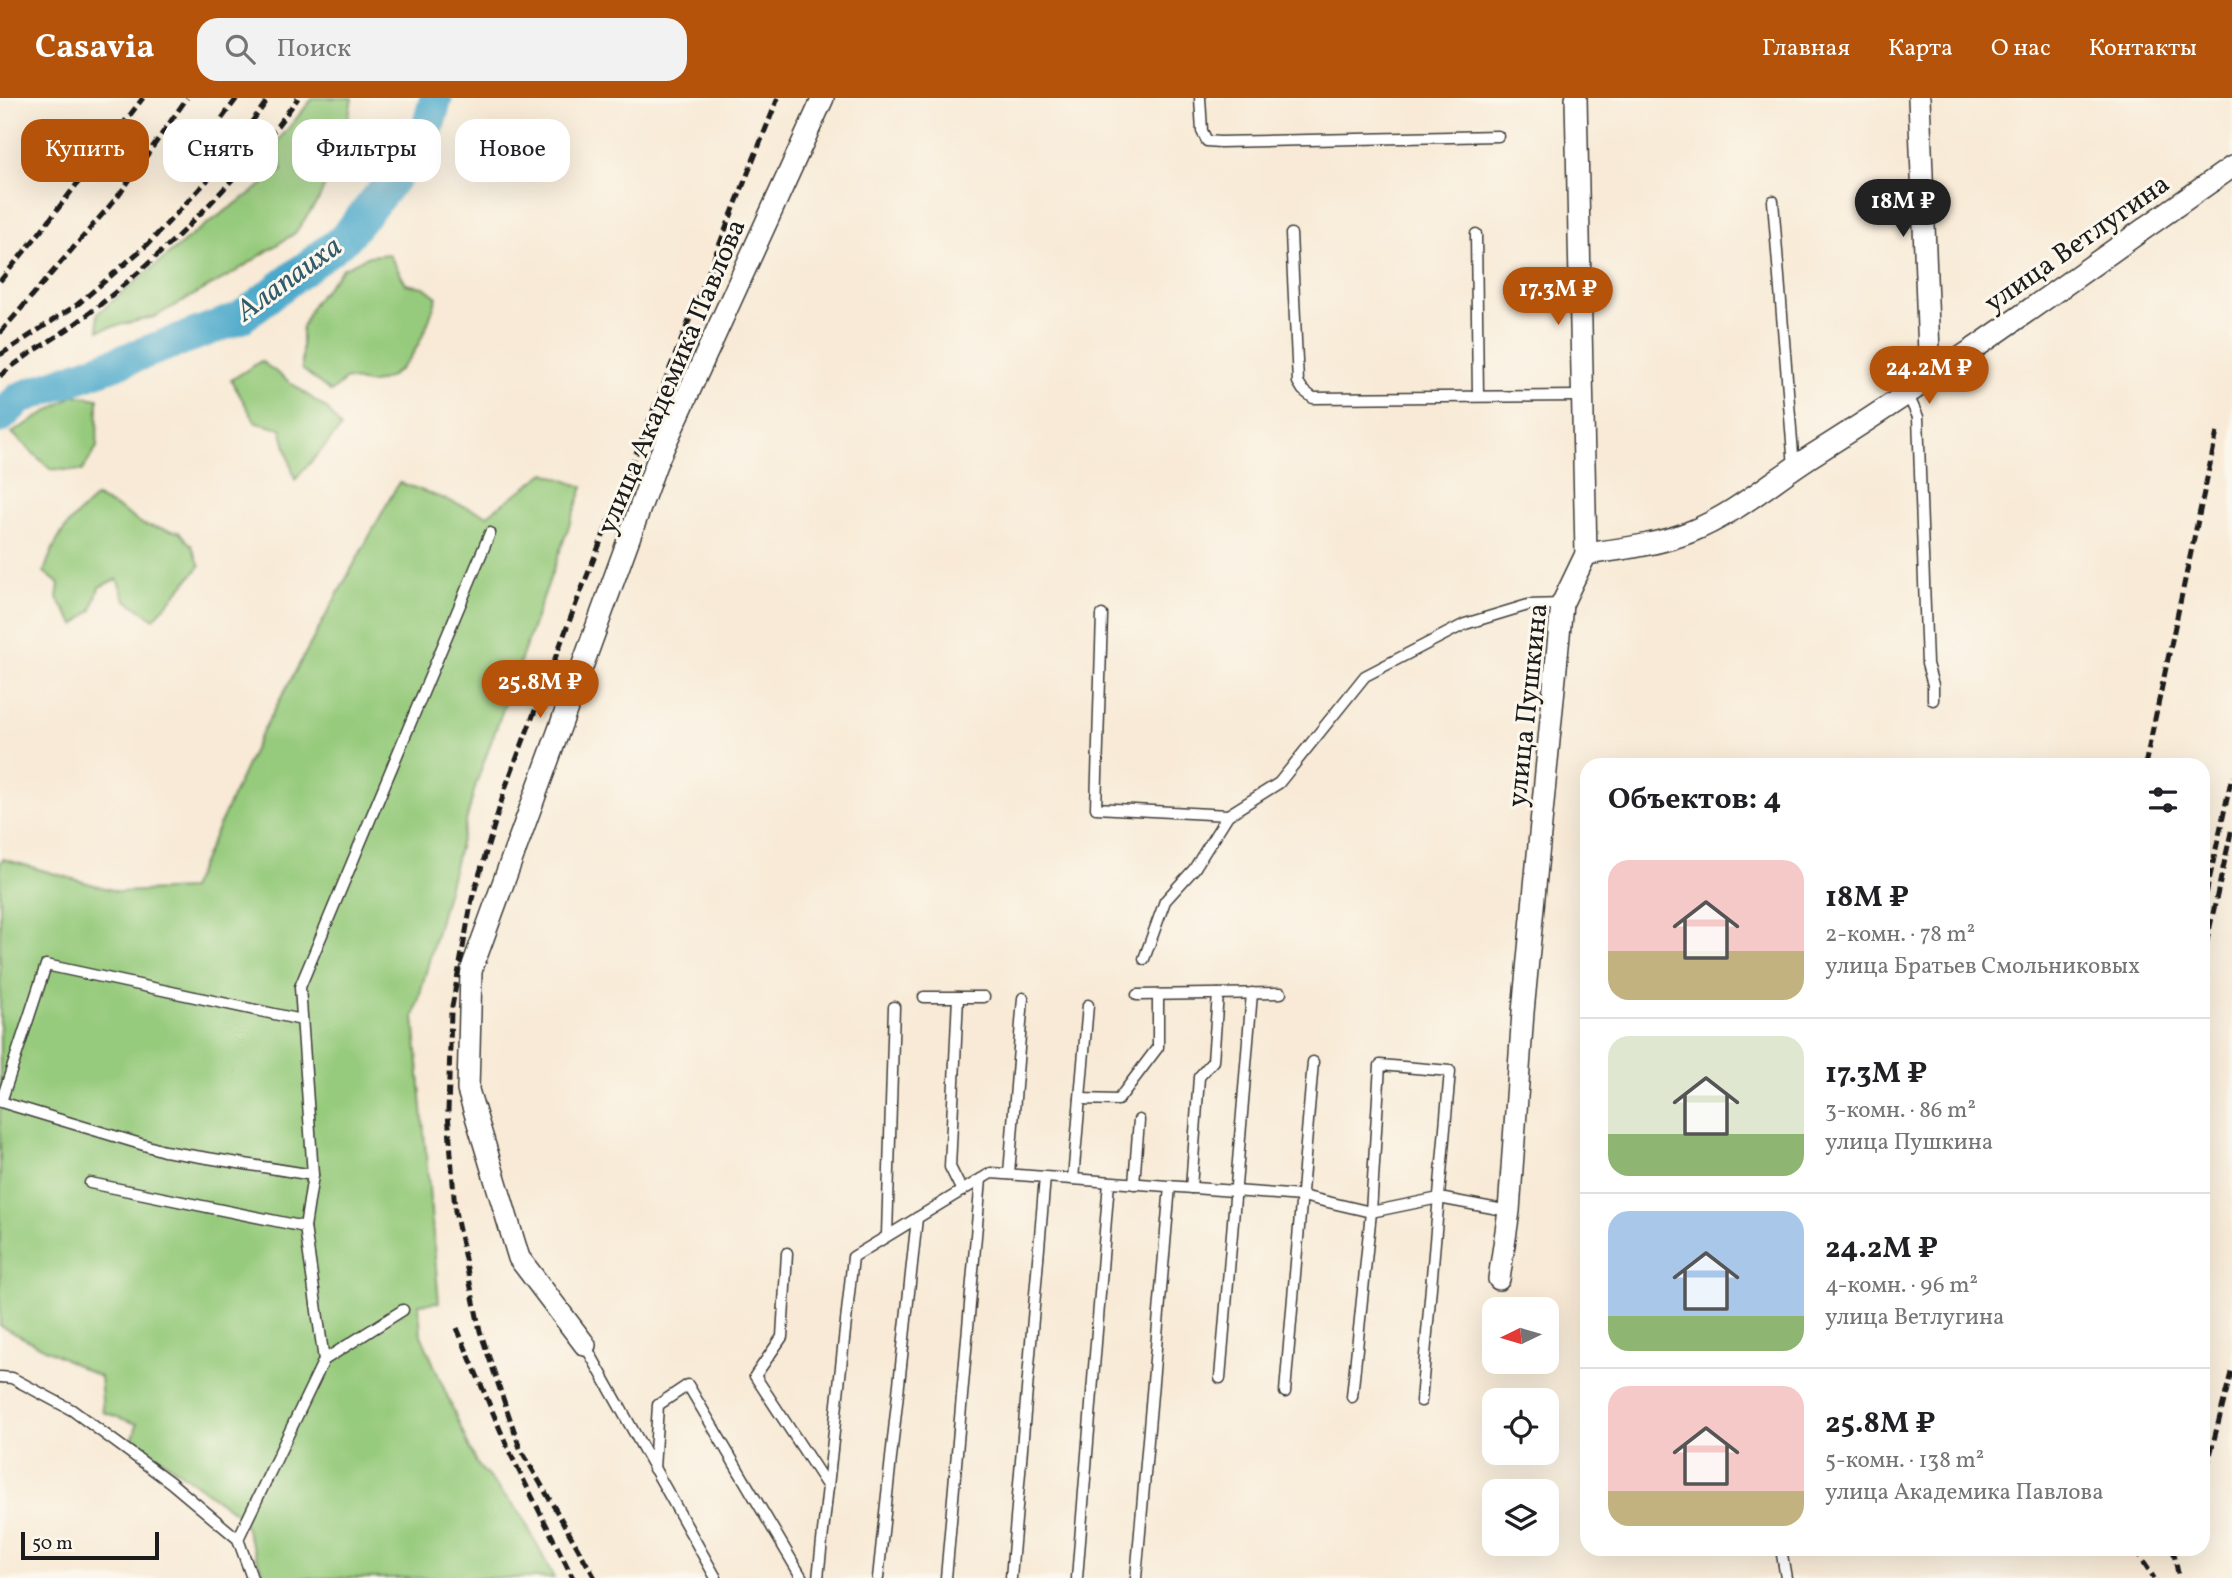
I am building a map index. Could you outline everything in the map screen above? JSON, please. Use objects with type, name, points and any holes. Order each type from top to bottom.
[{"type":"street","name":"улица Академика Павлова","points":[[585,1345],[519,1258],[468,1090],[471,971],[656,464],[823,98]]},
{"type":"street","name":"улица Пушкина","points":[[1499,1279],[1509,1211],[1523,1012],[1562,604],[1586,554],[1576,98]]},
{"type":"street","points":[[1919,98],[1930,379]]},
{"type":"street","name":"улица Ветлугина","points":[[1586,554],[1649,544],[1690,532],[1731,512],[1794,467],[1908,395],[2232,167]]},
{"type":"lane","points":[[1200,98],[1202,131],[1207,141],[1498,136]]},
{"type":"lane","points":[[1773,201],[1794,467]]},
{"type":"lane","points":[[1291,234],[1298,382],[1313,398],[1581,396]]},
{"type":"lane","points":[[1476,234],[1478,396]]},
{"type":"lane","points":[[1908,395],[1917,417],[1927,664],[1933,685],[1933,700]]},
{"type":"lane","points":[[324,1360],[305,1227],[313,1175],[300,988],[490,533]]},
{"type":"lane","points":[[1144,959],[1165,901],[1194,869],[1227,815],[1279,783],[1365,676],[1465,624],[1528,605],[1562,604]]},
{"type":"lane","points":[[1102,615],[1096,808],[1227,815]]},
{"type":"lane","points":[[303,1020],[47,965],[1,1102],[164,1151],[313,1175]]},
{"type":"lane","points":[[1220,1378],[1252,993]]},
{"type":"lane","points":[[1137,995],[1280,993]]},
{"type":"lane","points":[[1191,1188],[1199,1077],[1213,1061],[1218,994]]},
{"type":"lane","points":[[1080,1099],[1118,1100],[1158,1047],[1158,995]]},
{"type":"lane","points":[[924,997],[984,997]]},
{"type":"lane","points":[[958,997],[950,1167],[962,1191]]},
{"type":"lane","points":[[1009,1174],[1023,998]]},
{"type":"lane","points":[[1073,1179],[1088,1005]]},
{"type":"lane","points":[[887,1236],[894,1007]]},
{"type":"lane","points":[[1285,1392],[1313,1062]]},
{"type":"lane","points":[[1352,1396],[1371,1212],[1380,1065],[1450,1070],[1421,1401]]},
{"type":"lane","points":[[1135,1184],[1139,1121]]},
{"type":"lane","points":[[818,1578],[853,1257],[991,1173],[1302,1196],[1371,1212],[1439,1198],[1509,1211]]},
{"type":"lane","points":[[1011,1578],[1045,1177]]},
{"type":"lane","points":[[946,1578],[981,1179]]},
{"type":"lane","points":[[1077,1578],[1109,1182]]},
{"type":"lane","points":[[90,1184],[305,1227]]},
{"type":"lane","points":[[1136,1578],[1170,1186]]},
{"type":"lane","points":[[878,1578],[917,1218]]},
{"type":"lane","points":[[787,1253],[782,1337],[755,1376],[828,1487]]},
{"type":"lane","points":[[238,1539],[324,1360],[403,1310]]},
{"type":"lane","points":[[585,1345],[716,1578]]},
{"type":"lane","points":[[0,1377],[12,1378],[72,1410],[170,1482],[238,1539],[252,1578]]},
{"type":"lane","points":[[654,1469],[658,1405],[688,1385],[802,1578]]},
{"type":"lane","points":[[1782,1556],[1786,1578]]},
{"type":"green space","points":[[313,98],[352,98],[348,119],[296,119]]},
{"type":"green space","points":[[292,124],[292,182],[326,182],[319,199],[295,233],[232,274],[154,317],[99,330],[97,314],[197,231],[266,182],[278,182],[278,174],[282,171],[278,141]]},
{"type":"green space","points":[[389,254],[406,284],[424,287],[437,297],[428,323],[416,349],[398,371],[373,383],[346,379],[331,392],[302,369],[302,327],[313,304],[342,269],[369,256]]},
{"type":"green space","points":[[261,361],[328,410],[341,428],[295,480],[281,429],[256,423],[231,380]]},
{"type":"green space","points":[[75,395],[98,399],[97,447],[82,471],[50,469],[12,433]]},
{"type":"green space","points":[[545,473],[583,487],[476,784],[414,1017],[439,1302],[419,1304],[421,1335],[476,1463],[521,1514],[554,1578],[265,1578],[241,1517],[133,1438],[137,1424],[103,1412],[100,1377],[0,1326],[0,863],[3,859],[119,892],[190,889],[260,736],[399,482],[487,515]]},
{"type":"green space","points":[[96,497],[144,525],[179,532],[192,546],[200,566],[154,619],[125,599],[117,579],[99,587],[92,610],[75,625],[57,598],[59,584],[44,572],[53,548],[64,530]]},
{"type":"waterway","name":"Алапаиха","points":[[0,417],[20,398],[240,318],[345,238],[424,141],[436,98]]},
{"type":"railway","points":[[0,281],[143,98]]},
{"type":"railway","points":[[0,333],[119,195],[187,98]]},
{"type":"railway","points":[[222,119],[237,98]]},
{"type":"railway","points":[[0,355],[78,304],[148,244],[217,170],[269,98]]},
{"type":"railway","points":[[0,376],[87,315],[173,241],[251,158],[298,98]]},
{"type":"railway","points":[[595,1578],[520,1448],[480,1331],[455,1211],[448,1112],[451,1012],[472,899],[506,786],[778,98]]},
{"type":"railway","points":[[2147,758],[2217,432]]},
{"type":"railway","points":[[2210,876],[2232,776]]},
{"type":"railway","points":[[2210,927],[2232,828]]},
{"type":"railway","points":[[457,1328],[510,1453],[573,1578]]},
{"type":"railway","points":[[2210,1455],[2232,1369]]},
{"type":"railway","points":[[2140,1556],[2154,1578]]},
{"type":"railway","points":[[2174,1556],[2179,1578]]}]
